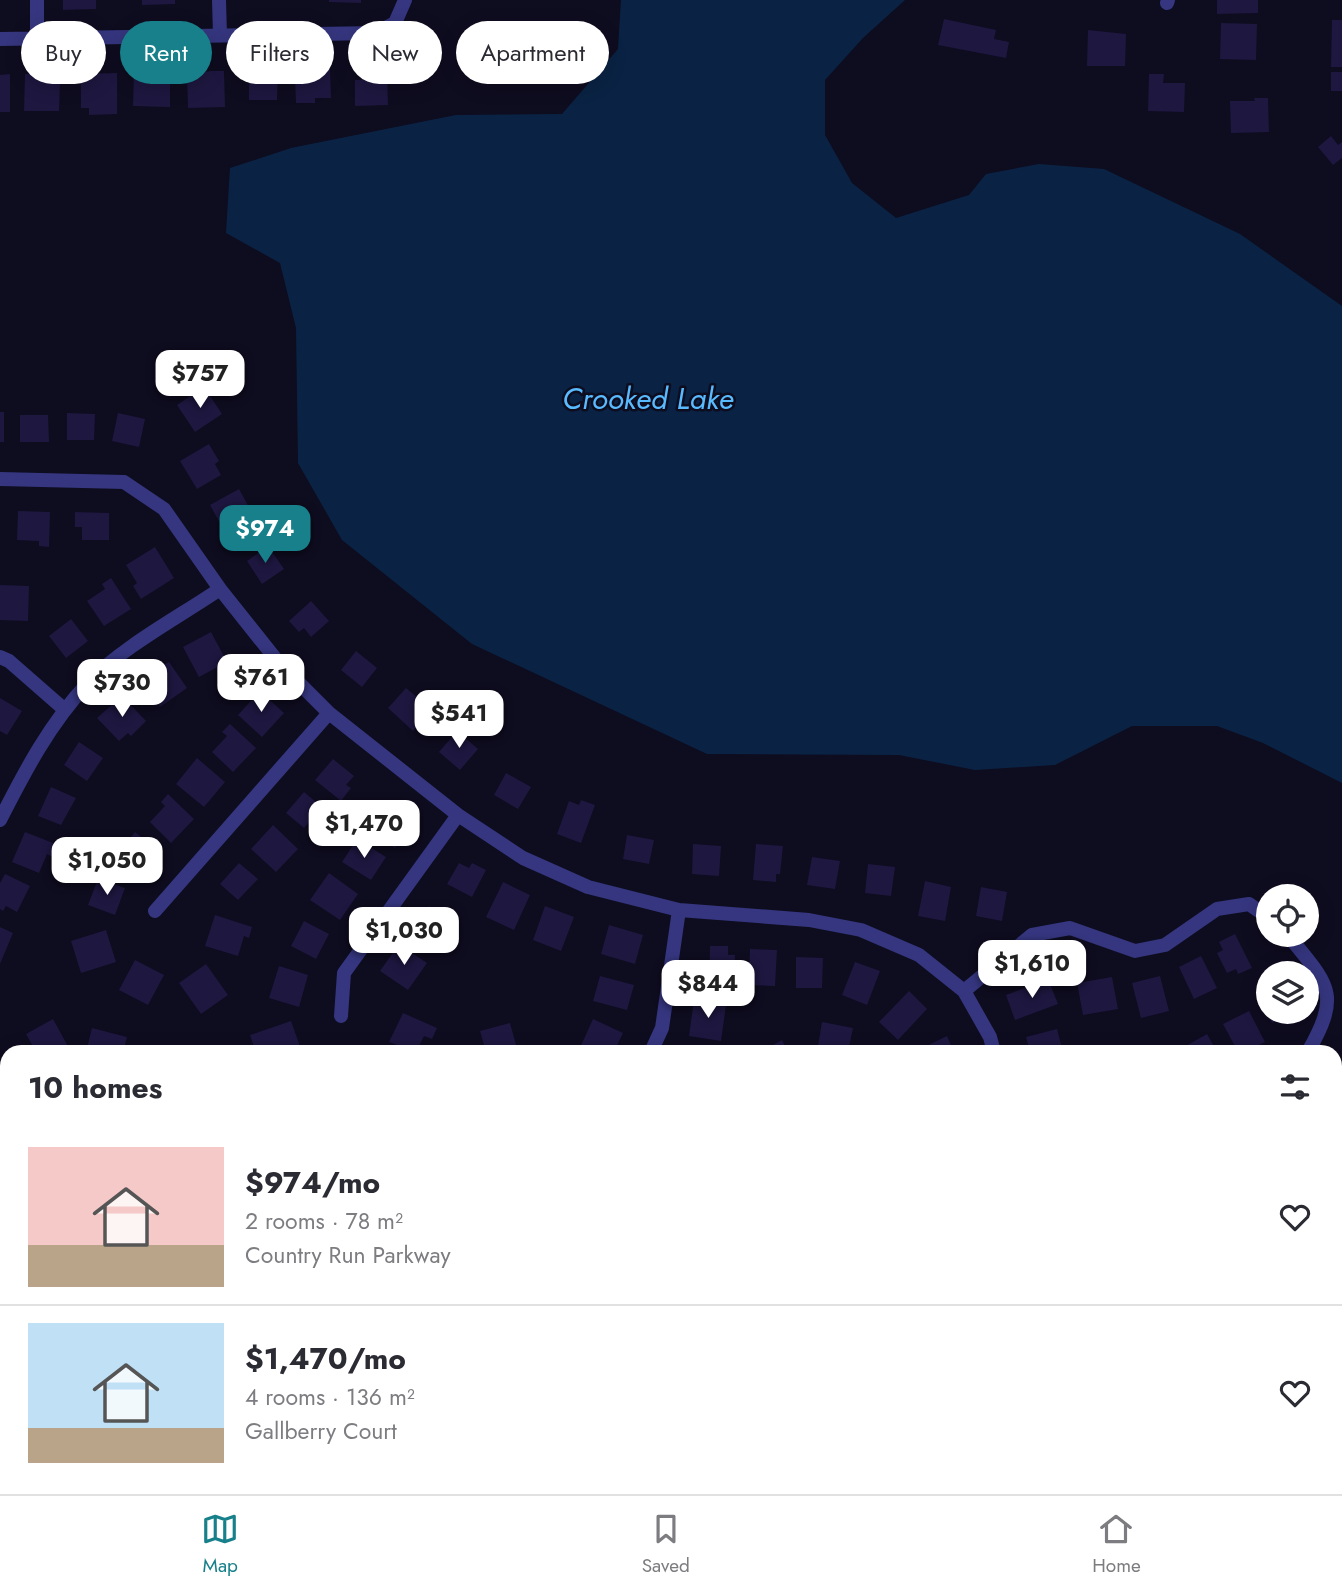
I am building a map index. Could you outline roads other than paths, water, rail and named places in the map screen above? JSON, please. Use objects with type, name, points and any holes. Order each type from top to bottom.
[{"type":"street","points":[[37,0],[37,21]]},
{"type":"street","points":[[219,0],[220,35]]},
{"type":"street","points":[[106,37],[376,33],[395,23],[405,0]]},
{"type":"street","points":[[0,39],[21,38]]},
{"type":"street","points":[[0,479],[124,482],[164,509],[220,589],[279,663],[329,713],[458,815],[523,858],[589,887],[679,910],[809,920],[861,930],[919,955],[964,991],[992,1045]]},
{"type":"street","points":[[0,820],[36,752],[65,710],[89,682],[119,657],[220,589]]},
{"type":"street","points":[[0,657],[9,661],[65,710]]},
{"type":"street","points":[[155,912],[329,713]]},
{"type":"street","points":[[341,1016],[344,973],[458,815]]},
{"type":"street","points":[[964,991],[1032,935],[1070,928],[1135,951],[1165,945],[1217,909],[1249,904],[1256,909]]},
{"type":"street","points":[[654,1045],[662,1028],[679,910]]},
{"type":"street","points":[[1297,947],[1333,992],[1334,1012],[1313,1045]]},
{"type":"water","name":"Crooked Lake","points":[[621,0],[905,0],[863,38],[825,80],[825,135],[852,183],[896,218],[969,195],[986,174],[1039,164],[1104,169],[1240,234],[1342,306],[1342,783],[1263,743],[1217,726],[1132,726],[1055,765],[975,770],[899,755],[707,754],[472,644],[342,540],[298,463],[296,328],[280,263],[226,233],[230,168],[291,148],[456,115],[562,114],[588,84],[609,84],[609,59],[618,49]]}]
